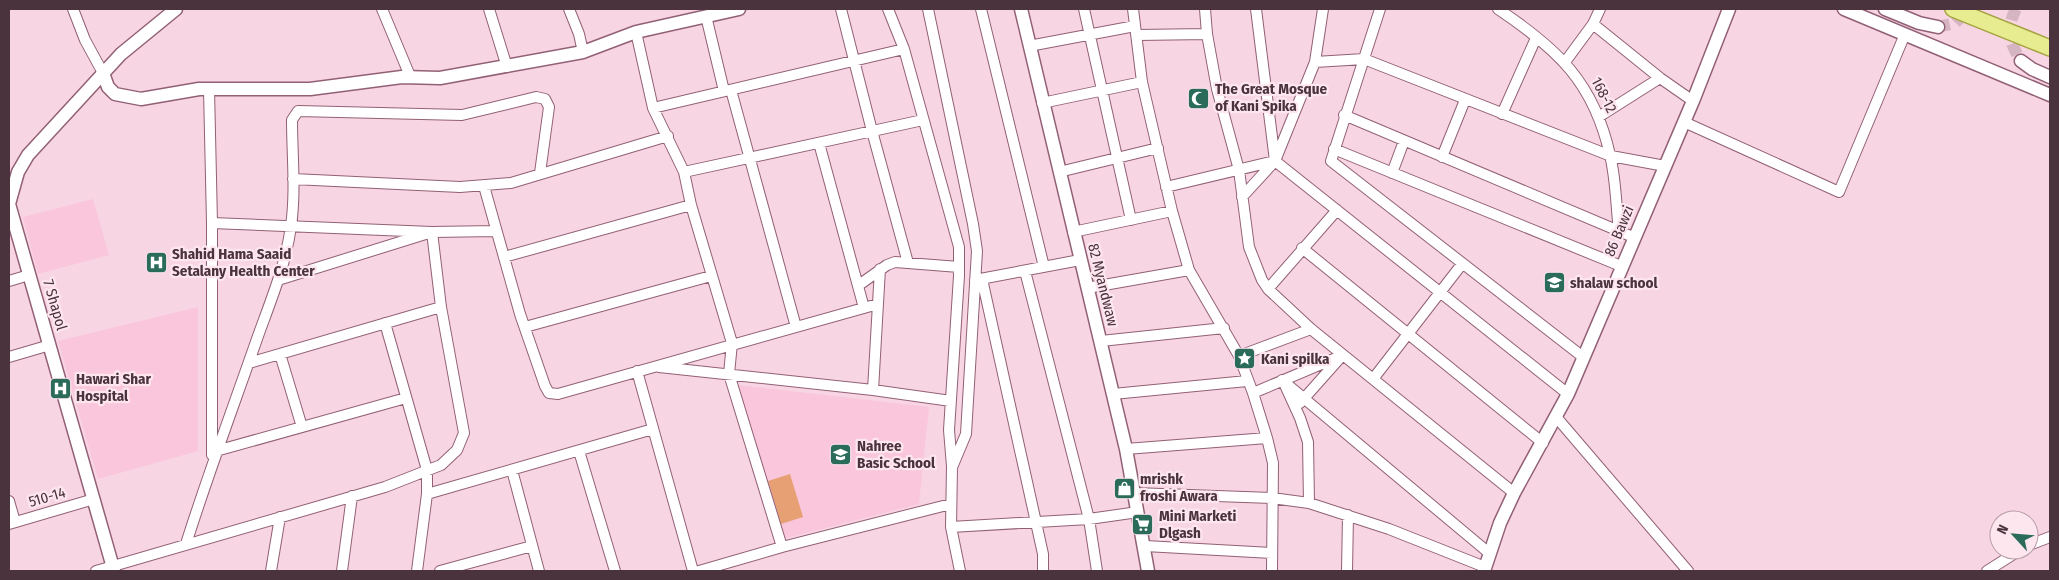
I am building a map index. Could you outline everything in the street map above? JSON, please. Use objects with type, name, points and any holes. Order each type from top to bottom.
[{"type":"main road","points":[[1952,9],[2050,48]]},
{"type":"street","points":[[73,9],[105,83],[111,91],[120,96],[130,98],[151,98],[208,88],[310,89],[410,76],[440,78],[582,52],[636,32],[739,9]]},
{"type":"street","name":"7 Shapol","points":[[113,569],[9,204],[10,186],[28,155],[102,73],[176,9]]},
{"type":"street","points":[[382,9],[410,76]]},
{"type":"street","points":[[489,9],[506,67]]},
{"type":"street","points":[[569,9],[579,34],[582,52]]},
{"type":"street","points":[[841,9],[908,263]]},
{"type":"street","points":[[888,9],[904,49],[957,240],[959,266],[949,430],[952,466],[951,527],[960,571]]},
{"type":"street","points":[[930,9],[975,236],[979,280],[1043,554],[1043,571]]},
{"type":"street","points":[[981,9],[1044,267]]},
{"type":"street","name":"82 Myandwaw","points":[[1021,9],[1073,232],[1114,394],[1145,546],[1148,571]]},
{"type":"street","points":[[1084,9],[1131,220]]},
{"type":"street","points":[[1133,9],[1142,82],[1172,211],[1189,270],[1239,356],[1267,438],[1273,464],[1272,571]]},
{"type":"street","points":[[1205,9],[1207,34],[1217,90],[1239,170],[1249,247],[1257,270],[1268,289],[1311,329],[1514,493]]},
{"type":"street","points":[[1256,9],[1275,161],[1568,394]]},
{"type":"street","points":[[1242,197],[1275,161],[1315,62],[1323,9]]},
{"type":"street","points":[[1380,9],[1344,115],[1331,161],[1583,358]]},
{"type":"street","points":[[1565,62],[1593,24],[1600,9]]},
{"type":"street","name":"86 Bawzi","points":[[1484,569],[1514,493],[1557,418],[1568,394],[1633,237],[1693,101],[1729,9]]},
{"type":"street","points":[[1844,9],[2050,95]]},
{"type":"street","points":[[1885,9],[1919,23],[1938,27]]},
{"type":"street","name":"168-12","points":[[1505,11],[1565,62],[1586,89],[1600,116],[1611,156],[1619,231]]},
{"type":"street","points":[[706,16],[727,91],[752,159],[796,327]]},
{"type":"street","points":[[1593,24],[1660,78],[1693,101]]},
{"type":"street","points":[[1029,46],[1089,34],[1136,30],[1207,34]]},
{"type":"street","points":[[636,32],[653,108],[684,172],[691,205],[732,343],[729,374],[782,547]]},
{"type":"street","points":[[1684,122],[1839,192],[1905,34]]},
{"type":"street","points":[[1502,114],[1536,38]]},
{"type":"street","points":[[653,108],[904,49]]},
{"type":"street","points":[[1315,62],[1364,59],[1611,156],[1665,166]]},
{"type":"street","points":[[2021,61],[2032,69],[2050,77]]},
{"type":"street","points":[[1600,116],[1660,78]]},
{"type":"street","points":[[1042,103],[1142,82]]},
{"type":"street","points":[[208,88],[212,223],[212,462]]},
{"type":"street","points":[[186,544],[212,462],[278,280],[291,226],[293,179],[292,120],[298,111],[462,115],[536,98],[545,99],[549,107],[540,173]]},
{"type":"street","points":[[1442,156],[1465,100]]},
{"type":"street","points":[[1344,115],[1633,237]]},
{"type":"street","points":[[684,172],[752,159],[923,120]]},
{"type":"street","points":[[293,179],[484,186],[511,183],[668,136]]},
{"type":"street","points":[[1392,173],[1404,141]]},
{"type":"street","points":[[819,143],[864,308]]},
{"type":"street","points":[[1059,172],[1158,148]]},
{"type":"street","points":[[1334,149],[1622,266]]},
{"type":"street","points":[[1166,186],[1275,161]]},
{"type":"street","points":[[484,186],[525,327],[545,386],[550,393],[558,394],[732,343],[878,304]]},
{"type":"street","points":[[504,258],[691,205]]},
{"type":"street","points":[[1268,289],[1336,210]]},
{"type":"street","points":[[1073,232],[1172,211]]},
{"type":"street","points":[[212,223],[432,232],[496,231]]},
{"type":"street","points":[[278,280],[432,232]]},
{"type":"street","points":[[96,571],[113,569],[186,544],[385,487],[440,465],[457,450],[464,432],[441,308],[432,232]]},
{"type":"street","points":[[957,240],[975,236]]},
{"type":"street","points":[[1302,248],[1543,443]]},
{"type":"street","points":[[979,280],[1080,260]]},
{"type":"street","points":[[859,285],[880,269],[895,262],[959,266]]},
{"type":"street","points":[[1373,378],[1462,264]]},
{"type":"street","points":[[873,390],[880,269]]},
{"type":"street","points":[[1088,288],[1189,270]]},
{"type":"street","points":[[1025,271],[1089,519],[1097,571]]},
{"type":"street","points":[[9,281],[29,274]]},
{"type":"street","points":[[525,327],[711,276]]},
{"type":"street","points":[[952,466],[966,434],[979,280]]},
{"type":"street","points":[[249,362],[441,308]]},
{"type":"street","points":[[385,323],[427,470],[427,494],[417,571]]},
{"type":"street","points":[[1101,341],[1224,328]]},
{"type":"street","points":[[1239,356],[1311,329]]},
{"type":"street","points":[[9,357],[50,345]]},
{"type":"street","points":[[280,354],[302,427]]},
{"type":"street","points":[[1253,393],[1343,355]]},
{"type":"street","points":[[1295,408],[1343,355]]},
{"type":"street","points":[[652,366],[873,390],[951,401]]},
{"type":"street","points":[[637,371],[693,571]]},
{"type":"street","points":[[1282,380],[1489,553]]},
{"type":"street","points":[[1282,380],[1308,442],[1309,503]]},
{"type":"street","points":[[1114,394],[1247,381]]},
{"type":"street","points":[[216,452],[406,398]]},
{"type":"street","points":[[1557,418],[1688,571]]},
{"type":"street","points":[[427,494],[653,429]]},
{"type":"street","points":[[1126,448],[1267,438]]},
{"type":"street","points":[[579,450],[615,571]]},
{"type":"street","points":[[512,470],[539,571]]},
{"type":"street","points":[[1134,493],[1272,498],[1309,503],[1348,515],[1484,569]]},
{"type":"street","points":[[342,571],[352,496]]},
{"type":"street","name":"510-14","points":[[12,523],[94,499]]},
{"type":"street","points":[[9,501],[12,523]]},
{"type":"street","points":[[699,571],[710,570],[782,547],[951,504]]},
{"type":"street","points":[[951,527],[1089,519],[1138,512]]},
{"type":"street","points":[[1347,571],[1348,515]]},
{"type":"street","points":[[271,571],[280,517]]},
{"type":"street","points":[[440,571],[532,546]]},
{"type":"street","points":[[1145,546],[1272,553]]},
{"type":"street","points":[[1987,571],[2004,560]]},
{"type":"shaded area","points":[[93,199],[109,255],[38,274],[23,217]]},
{"type":"shaded area","points":[[198,307],[198,451],[98,479],[58,341]]},
{"type":"shaded area","name":"Nahree Basic School","points":[[737,385],[929,407],[919,504],[783,539]]},
{"type":"shaded area","points":[[790,474],[803,517],[781,524],[768,481]]},
{"type":"tunnel","points":[[1938,27],[1955,23],[1969,9]]},
{"type":"tunnel","points":[[2016,9],[2011,23],[2010,36],[2021,61]]},
{"type":"place","name":"The Great Mosque of Kani Spika","points":[[1199,98]]},
{"type":"place","name":"Shahid Hama Saaid Setalany Health Center","points":[[156,263]]},
{"type":"place","name":"shalaw school","points":[[1554,283]]},
{"type":"place","name":"Kani spilka","points":[[1245,359]]},
{"type":"place","name":"Hawari Shar Hospital","points":[[60,388]]},
{"type":"place","name":"Nahree Basic School","points":[[841,455]]},
{"type":"place","name":"mrishk froshi Awara","points":[[1124,488]]},
{"type":"place","name":"Mini Marketi Dlgash","points":[[1143,525]]}]
